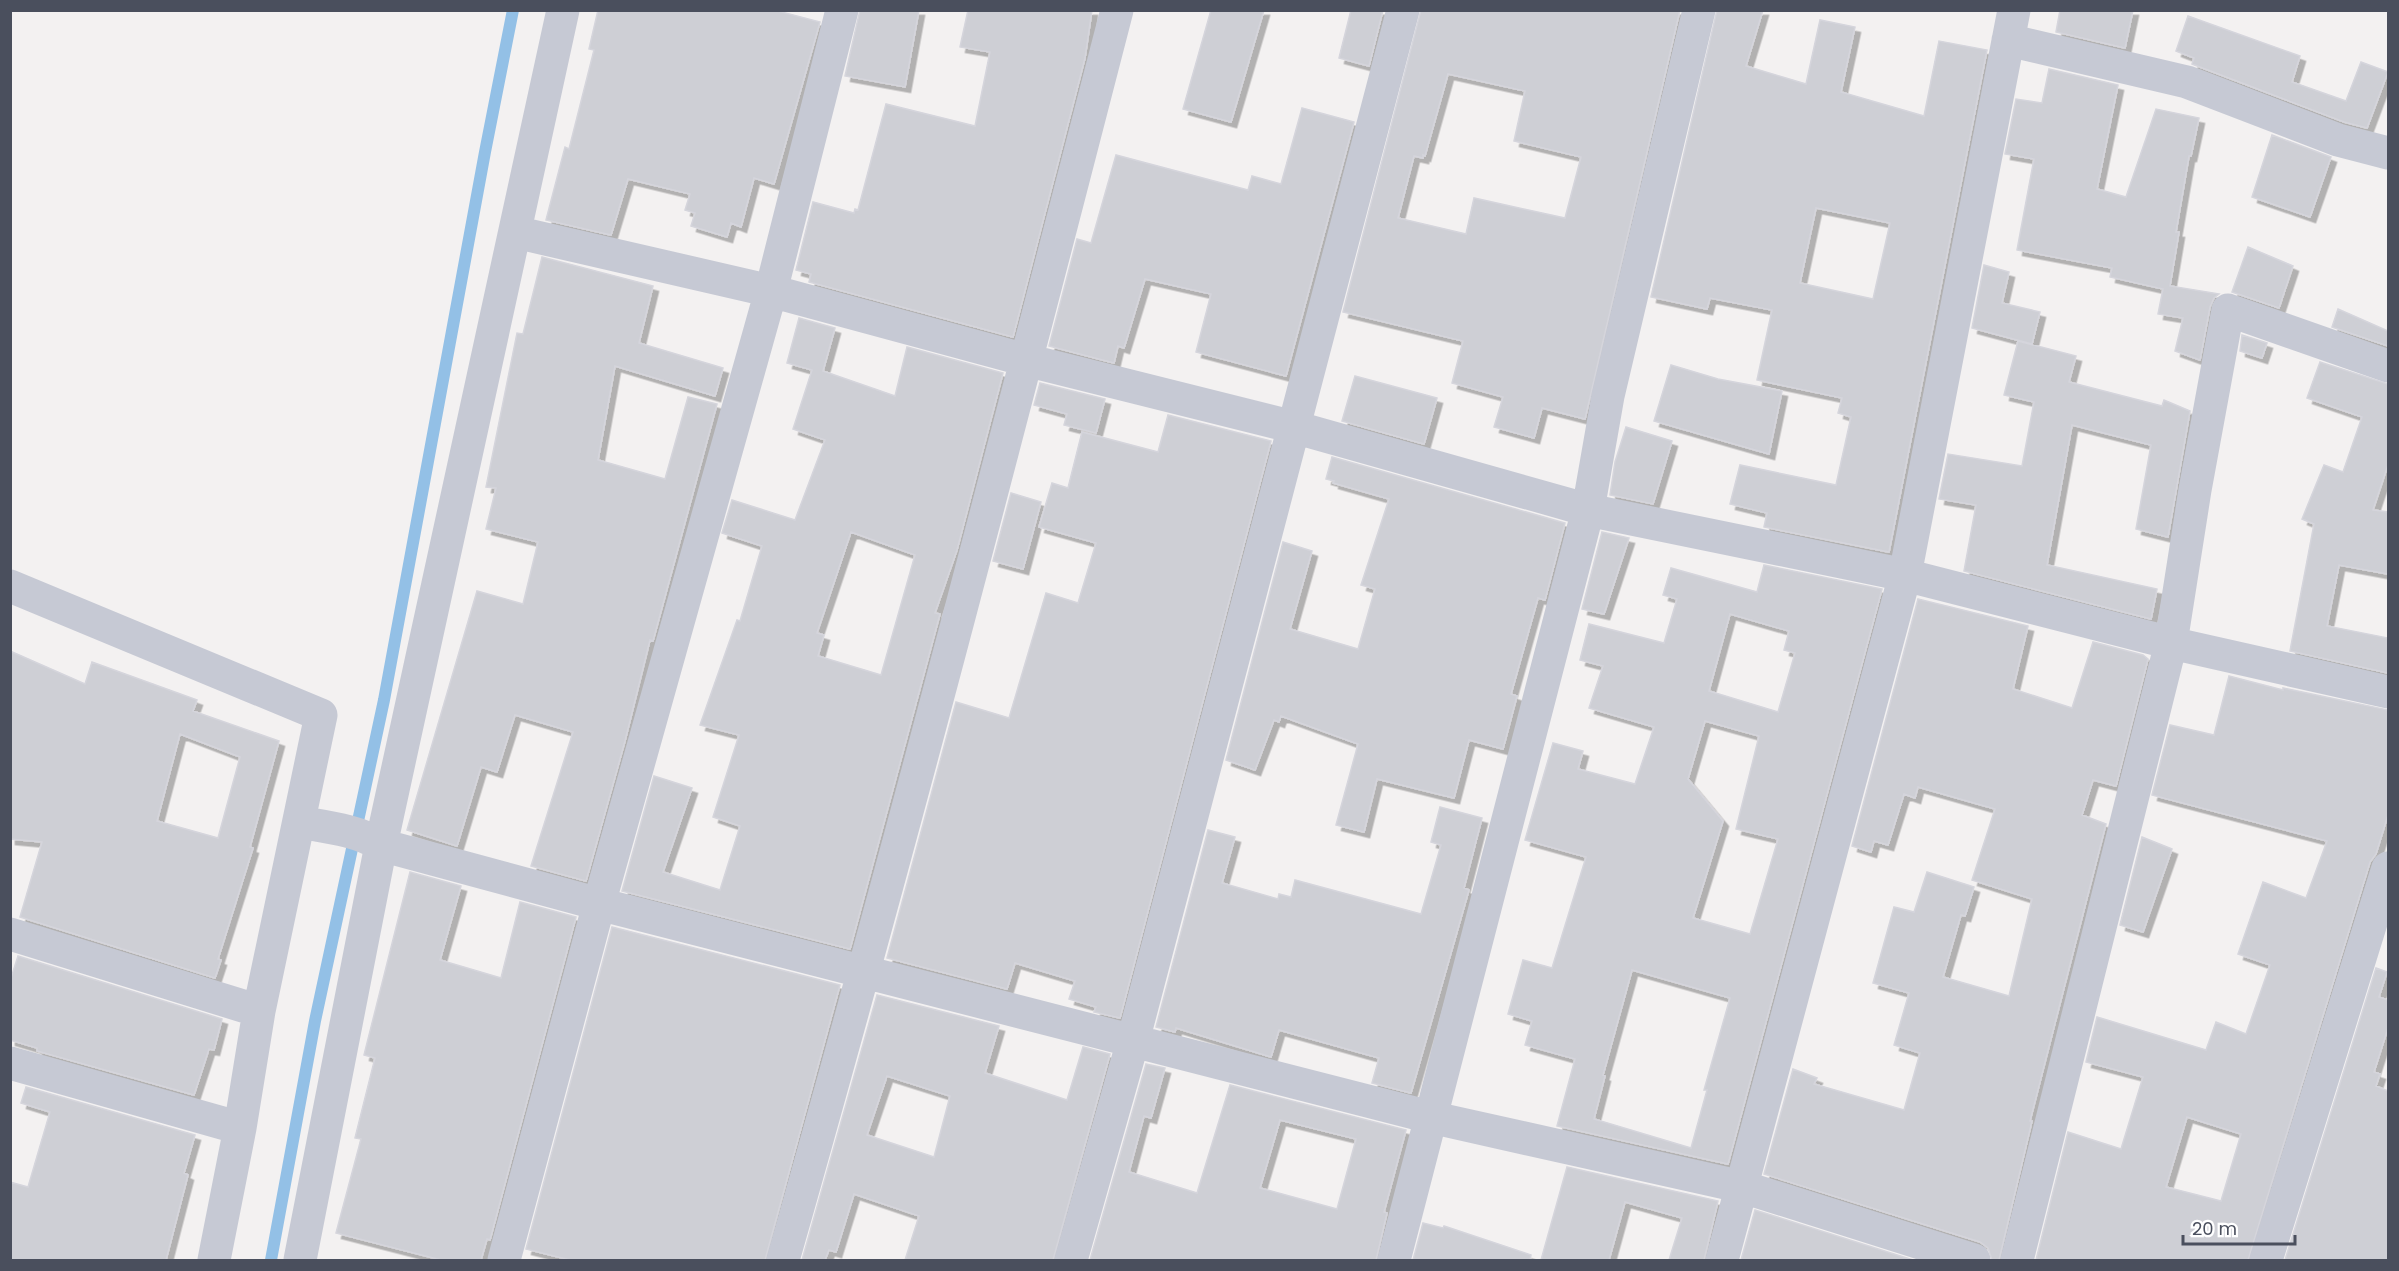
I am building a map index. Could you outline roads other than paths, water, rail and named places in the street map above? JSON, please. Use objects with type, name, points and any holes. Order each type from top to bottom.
[{"type":"street","points":[[300,1260],[375,842],[515,232],[563,10]]},
{"type":"street","points":[[504,1260],[599,904],[771,291],[842,10]]},
{"type":"street","points":[[783,1260],[865,973],[1117,10]]},
{"type":"street","points":[[1071,1260],[1133,1041],[1403,10]]},
{"type":"street","points":[[1394,1260],[1588,510],[1608,396],[1699,10]]},
{"type":"street","points":[[1722,1260],[1905,575],[2011,25],[2187,82],[2338,140],[2388,153]]},
{"type":"street","points":[[515,232],[771,291],[1026,360],[1294,427],[1588,510],[1905,575],[2171,643],[2388,692]]},
{"type":"street","points":[[2017,1260],[2171,643],[2195,490],[2228,310],[2388,366]]},
{"type":"street","points":[[10,586],[321,715],[259,1011],[240,1128],[214,1260]]},
{"type":"street","points":[[299,822],[334,828],[375,842],[599,904],[1430,1117],[1743,1187],[1974,1260]]},
{"type":"street","points":[[2266,1260],[2388,868]]},
{"type":"street","points":[[10,934],[259,1011]]},
{"type":"street","points":[[10,1063],[240,1128]]},
{"type":"waterway","points":[[271,1260],[315,1021],[384,700],[513,10]]}]
